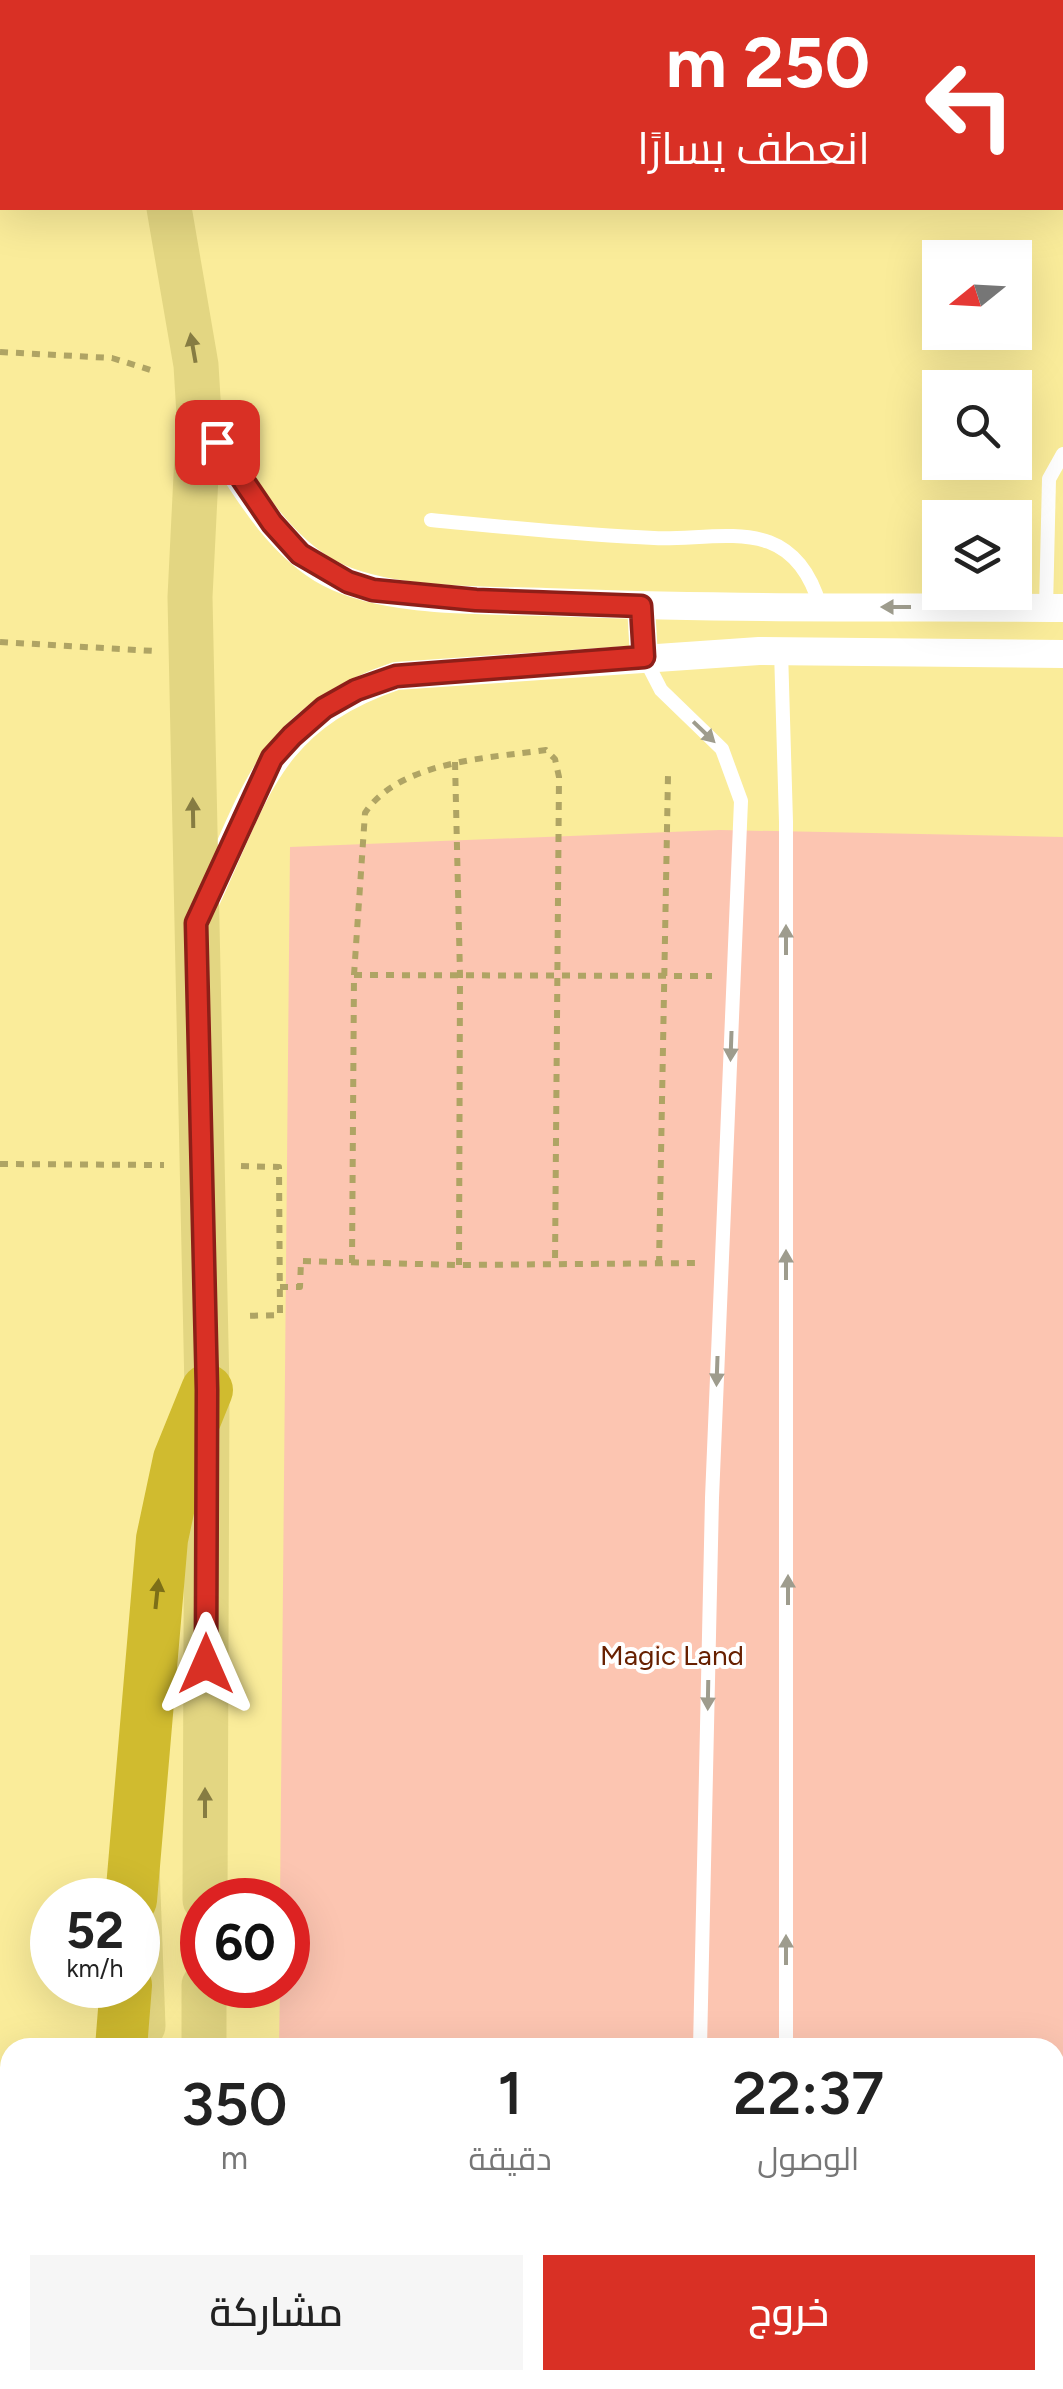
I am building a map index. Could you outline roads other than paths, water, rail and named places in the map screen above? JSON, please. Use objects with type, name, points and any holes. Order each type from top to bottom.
[{"type":"highway","points":[[133,1878],[162,1540],[179,1459],[207,1390]]},
{"type":"highway","points":[[122,2038],[124,2008]]},
{"type":"main road","points":[[169,210],[198,399],[190,654],[207,1390],[204,1878]]},
{"type":"main road","points":[[136,1828],[144,2038]]},
{"type":"main road","points":[[204,2008],[204,2038]]},
{"type":"street","points":[[196,923],[272,758],[324,708],[356,690],[396,676],[644,657],[782,650],[1053,654],[1055,608],[641,606],[476,600],[373,590],[348,582],[300,554],[272,523],[198,399]]},
{"type":"street","points":[[641,606],[644,657]]},
{"type":"lane","points":[[1055,608],[1048,490],[1063,454]]},
{"type":"lane","points":[[431,520],[550,532],[760,540],[788,553],[804,568],[820,606]]},
{"type":"lane","points":[[782,650],[786,822],[786,2038]]},
{"type":"lane","points":[[644,657],[661,690],[722,749],[741,801],[712,1498],[700,2038]]},
{"type":"park label","name":"Magic Land","points":[[672,1655]]}]
